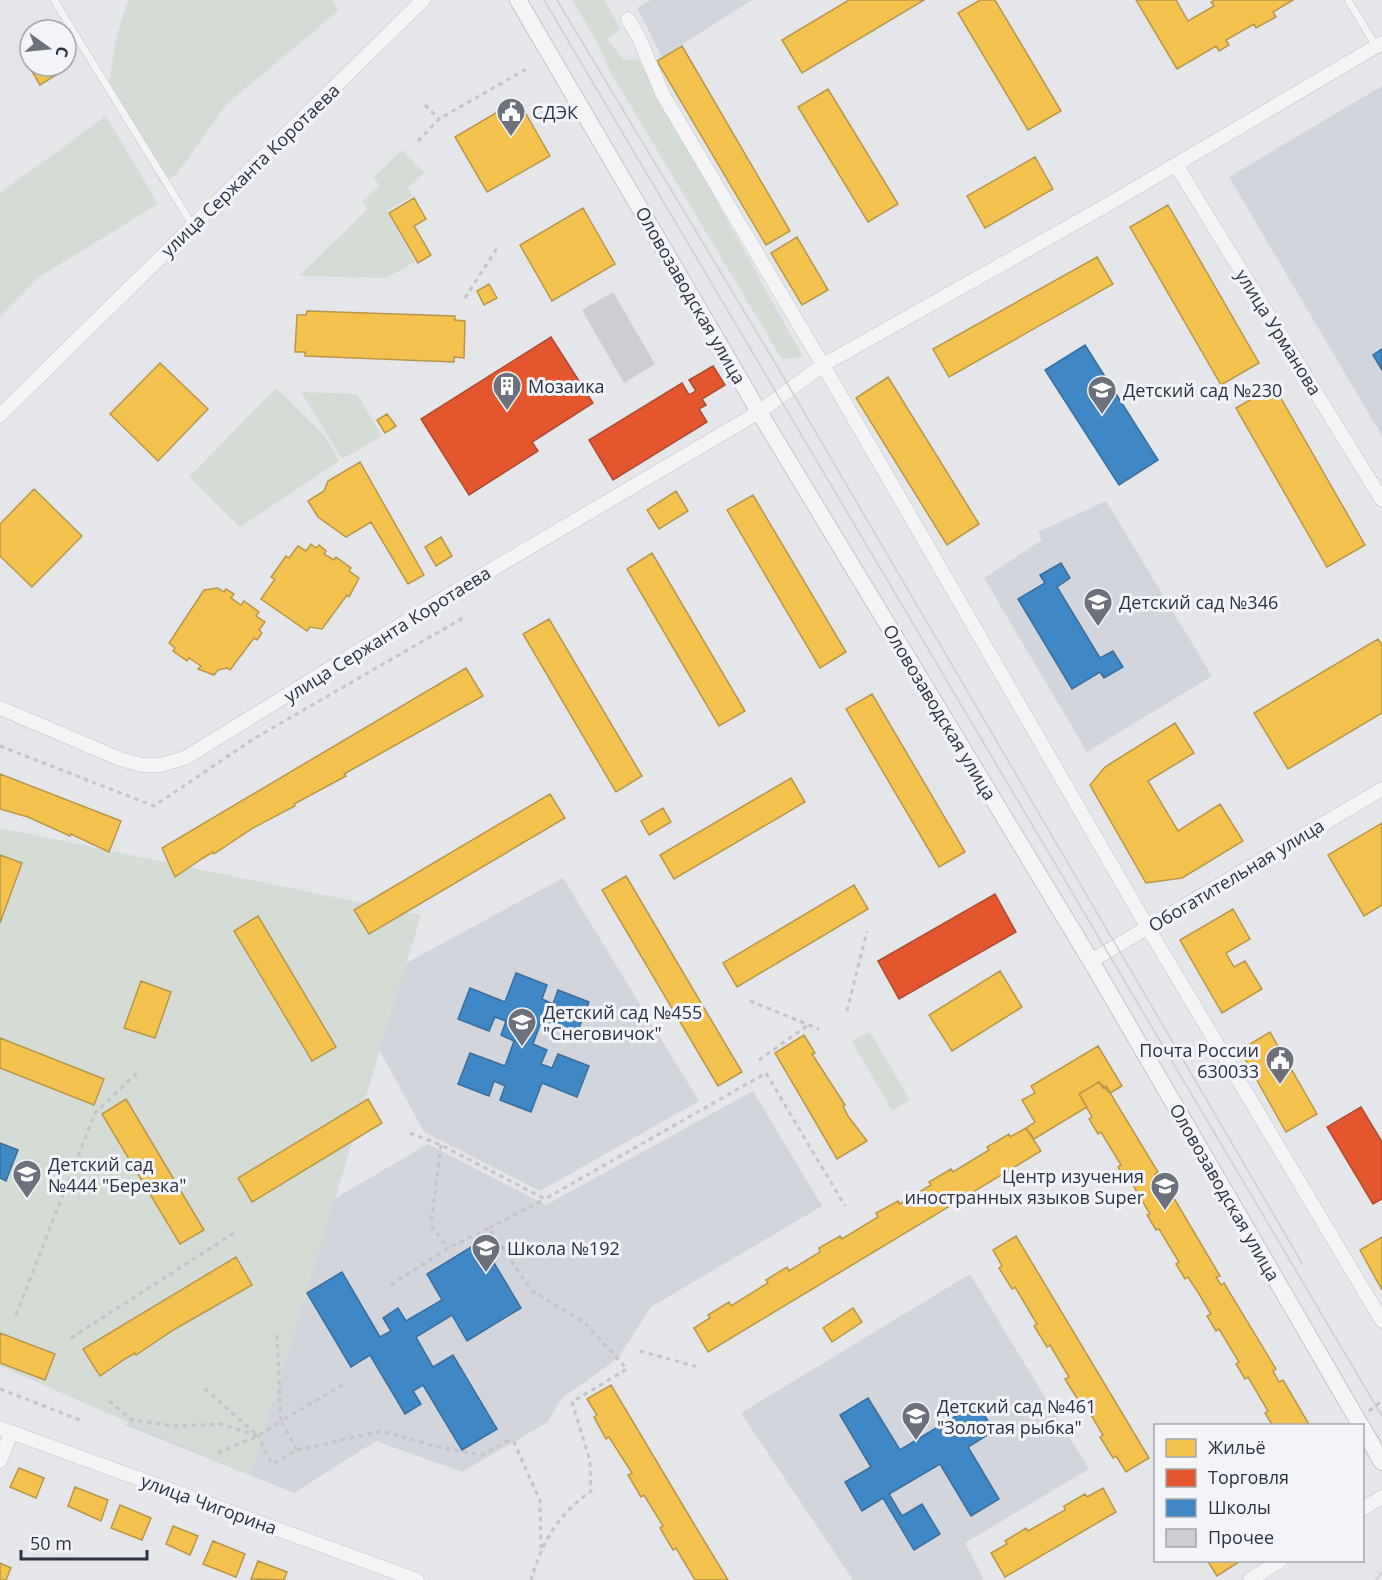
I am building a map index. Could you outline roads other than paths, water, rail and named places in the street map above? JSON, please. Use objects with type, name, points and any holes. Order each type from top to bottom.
[{"type":"street","name":"улица Сержанта Коротаева","points":[[0,415],[423,0]]},
{"type":"street","name":"Оловозаводская улица","points":[[518,0],[759,412],[1091,961],[1361,1424]]},
{"type":"street","points":[[628,19],[639,38],[663,95],[823,365],[1332,1242],[1382,1321]]},
{"type":"street","name":"улица Сержанта Коротаева","points":[[0,708],[120,759],[142,765],[160,765],[185,758],[449,595],[759,412],[823,365],[1176,165],[1379,45]]},
{"type":"street","name":"улица Урманова","points":[[1176,165],[1382,500]]},
{"type":"street","name":"Обогатительная улица","points":[[1091,961],[1382,789]]},
{"type":"street","name":"Оловозаводская улица","points":[[1364,1430],[1382,1461]]},
{"type":"street","points":[[0,1461],[6,1431]]},
{"type":"street","name":"улица Чигорина","points":[[6,1431],[417,1580]]},
{"type":"street","points":[[1364,1508],[1382,1497]]},
{"type":"street","points":[[1250,1580],[1278,1562]]},
{"type":"lane","points":[[54,0],[193,225]]},
{"type":"lane","points":[[1348,0],[1379,45]]},
{"type":"tram line","points":[[544,0],[1382,1416]]},
{"type":"tram line","points":[[557,0],[777,366],[1302,1263]]},
{"type":"tram line","points":[[1376,1580],[1382,1572]]},
{"type":"place","name":"СДЭК","points":[[511,138]]},
{"type":"place","name":"Мозаика","points":[[507,412]]},
{"type":"place","name":"Детский сад №230","points":[[1102,416]]},
{"type":"place","name":"Детский сад №346","points":[[1098,628]]},
{"type":"place","name":"Детский сад №455 \"Снеговичок\"","points":[[522,1048]]},
{"type":"place","name":"Почта России 630033","points":[[1280,1086]]},
{"type":"place","name":"Детский сад №444 \"Березка\"","points":[[27,1200]]},
{"type":"place","name":"Центр изучения иностранных языков Super","points":[[1165,1212]]},
{"type":"place","name":"Школа №192","points":[[486,1274]]},
{"type":"place","name":"Детский сад №461 \"Золотая рыбка\"","points":[[916,1442]]}]
